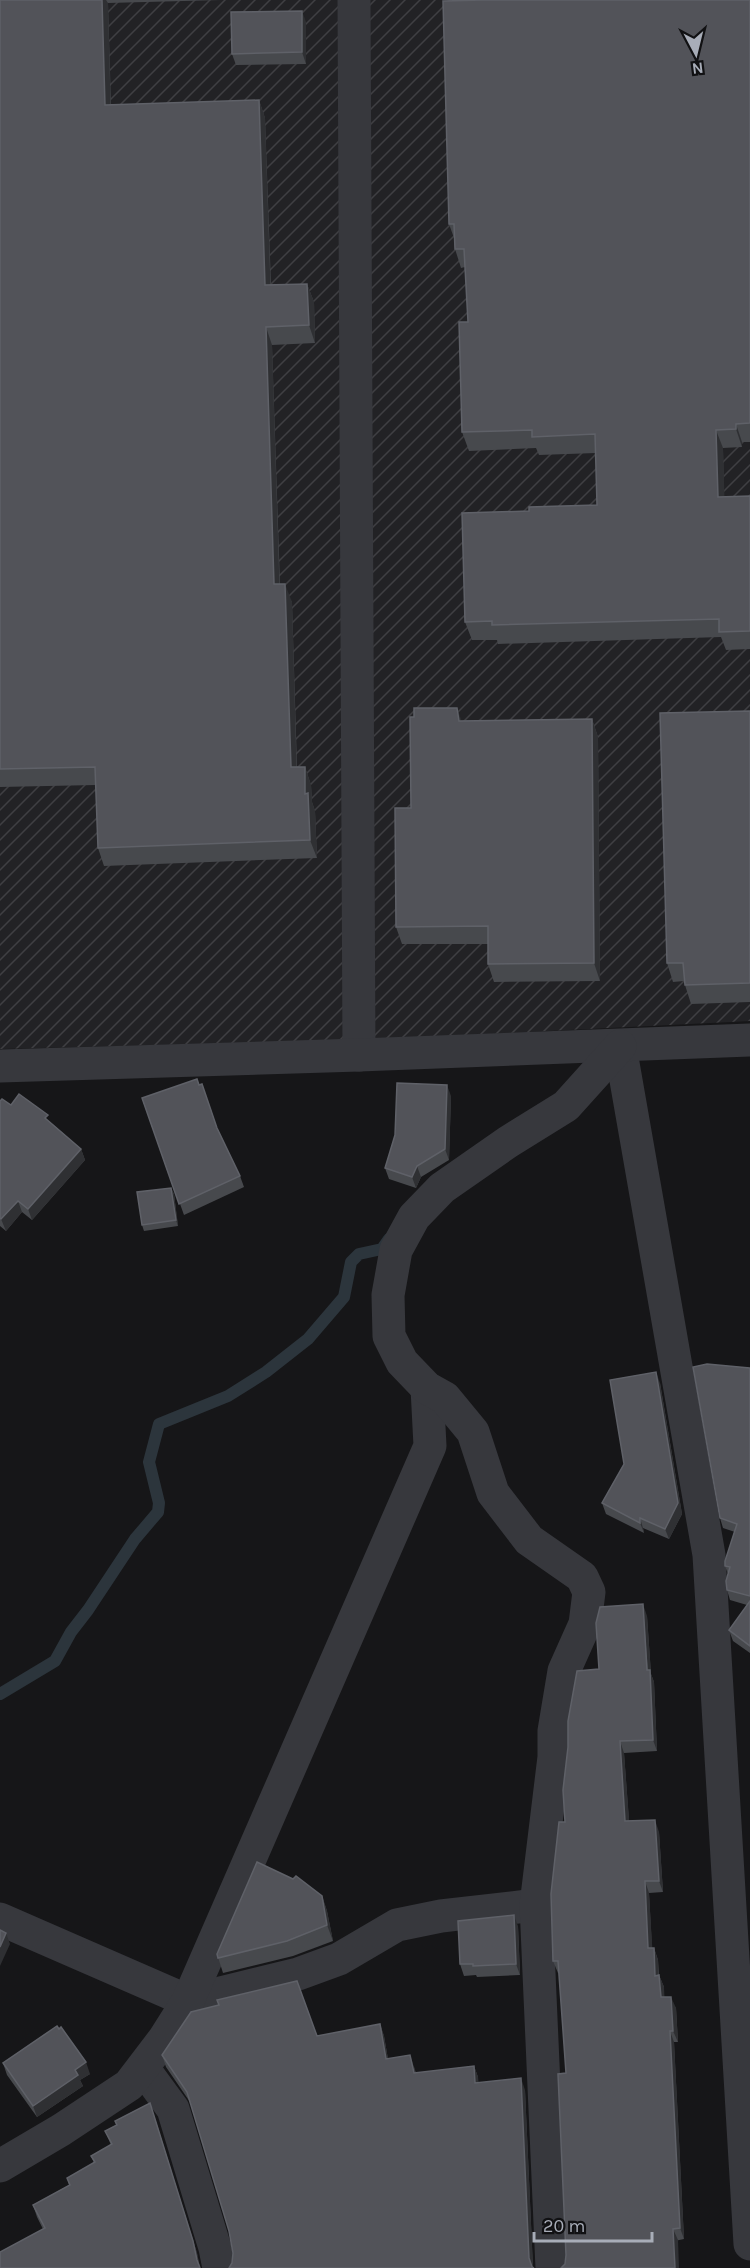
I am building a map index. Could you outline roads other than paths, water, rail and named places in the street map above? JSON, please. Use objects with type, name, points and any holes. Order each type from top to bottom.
[{"type":"street","points":[[354,0],[359,1055]]},
{"type":"street","points":[[0,1066],[750,1040]]},
{"type":"street","points":[[552,2268],[536,1905],[554,1757],[554,1731],[564,1671],[585,1624],[589,1592],[582,1577],[529,1540],[493,1493],[473,1432],[445,1398],[427,1388],[402,1362],[389,1336],[388,1295],[396,1250],[414,1217],[442,1188],[508,1142],[566,1106],[620,1046]]},
{"type":"street","points":[[620,1046],[709,1555],[750,2244]]},
{"type":"street","points":[[0,2166],[61,2130],[129,2085],[164,2040],[188,2001],[430,1446],[427,1388]]},
{"type":"street","points":[[0,1919],[188,2001],[298,1974],[339,1959],[397,1924],[441,1916],[536,1905]]},
{"type":"street","points":[[143,2068],[173,2109],[219,2268]]},
{"type":"waterway","points":[[0,1694],[55,1661],[71,1632],[135,1539],[158,1512],[159,1503],[149,1462],[159,1424],[228,1396],[266,1372],[308,1339],[344,1297],[351,1262],[359,1254],[382,1249],[389,1239]]}]
